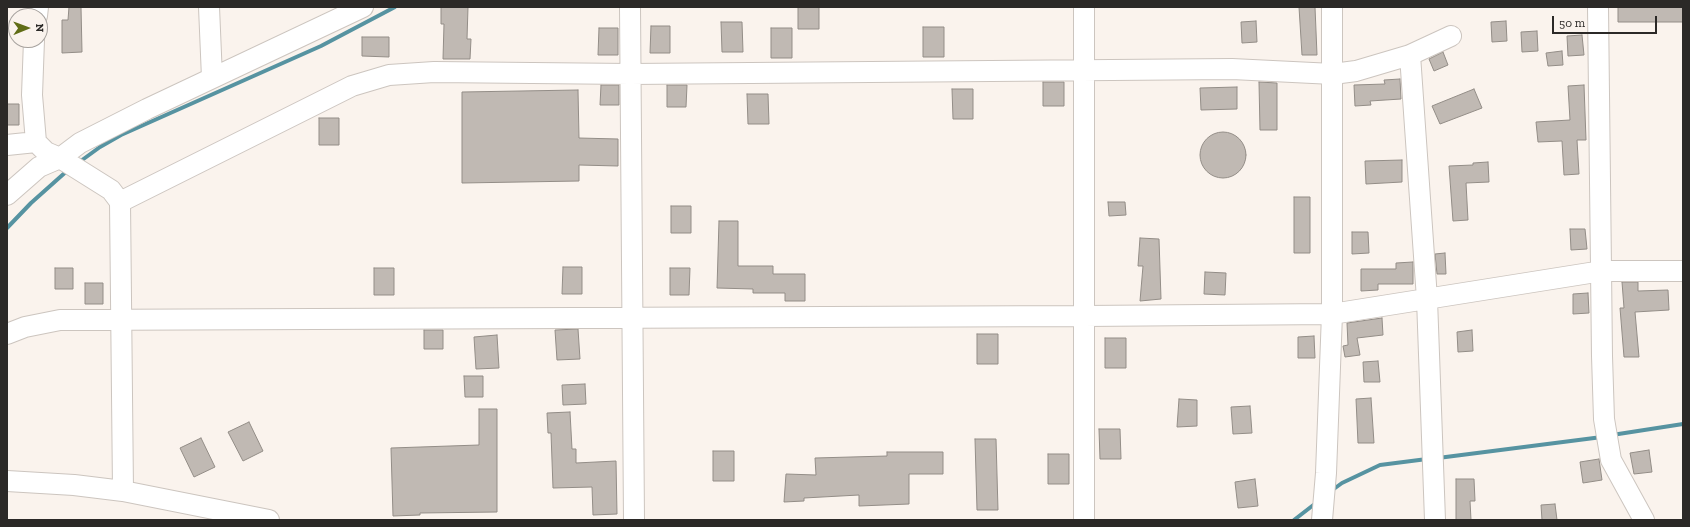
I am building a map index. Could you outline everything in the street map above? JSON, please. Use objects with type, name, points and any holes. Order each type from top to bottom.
[{"type":"street","points":[[209,7],[212,78]]},
{"type":"street","points":[[7,195],[39,167],[67,163],[80,143],[147,108],[212,78],[333,14],[363,7]]},
{"type":"street","points":[[630,7],[634,520]]},
{"type":"street","points":[[1084,7],[1084,520]]},
{"type":"street","points":[[1323,518],[1326,485],[1332,314],[1332,7]]},
{"type":"street","points":[[1598,7],[1602,356],[1607,436],[1611,460],[1644,520]]},
{"type":"street","points":[[120,202],[352,86],[389,75],[434,72],[630,74],[1084,69],[1232,69],[1333,74],[1356,71],[1410,55],[1451,36]]},
{"type":"street","points":[[34,48],[32,95],[36,142],[46,152],[111,190],[120,202],[123,491]]},
{"type":"street","points":[[1410,55],[1427,299],[1435,520]]},
{"type":"street","points":[[7,145],[36,142]]},
{"type":"street","points":[[7,334],[25,327],[60,320],[1332,314],[1602,271],[1683,271]]},
{"type":"street","points":[[7,481],[74,485],[123,491],[213,515],[269,520]]},
{"type":"building","points":[[69,7],[81,7],[82,52],[62,53],[62,20],[68,20]]},
{"type":"building","points":[[441,7],[468,7],[467,39],[471,39],[470,59],[443,59],[444,24],[441,24]]},
{"type":"building","points":[[798,7],[819,7],[819,29],[798,29]]},
{"type":"building","points":[[1299,7],[1315,7],[1317,55],[1302,55]]},
{"type":"building","points":[[1618,7],[1683,7],[1683,22],[1618,22]]},
{"type":"building","points":[[1256,21],[1257,42],[1242,43],[1241,22]]},
{"type":"building","points":[[1506,21],[1507,41],[1492,42],[1491,22]]},
{"type":"building","points":[[721,22],[742,22],[743,52],[722,52]]},
{"type":"building","points":[[651,26],[670,26],[670,53],[650,53]]},
{"type":"building","points":[[923,27],[944,27],[944,57],[923,57]]},
{"type":"building","points":[[599,28],[618,28],[618,55],[598,55]]},
{"type":"building","points":[[771,28],[792,28],[792,58],[771,58]]},
{"type":"building","points":[[1537,31],[1538,51],[1522,52],[1521,32]]},
{"type":"building","points":[[1582,35],[1584,55],[1568,56],[1567,36]]},
{"type":"building","points":[[362,37],[389,37],[389,57],[362,56]]},
{"type":"building","points":[[1562,51],[1563,65],[1548,66],[1546,53]]},
{"type":"building","points":[[1443,52],[1448,65],[1434,71],[1429,59]]},
{"type":"building","points":[[1400,79],[1401,99],[1370,101],[1371,105],[1355,106],[1354,85],[1385,84],[1384,80]]},
{"type":"building","points":[[1043,82],[1064,82],[1064,106],[1043,106]]},
{"type":"building","points":[[1259,82],[1277,83],[1277,130],[1260,130]]},
{"type":"building","points":[[601,85],[619,85],[619,105],[600,105]]},
{"type":"building","points":[[667,85],[687,85],[686,107],[667,107]]},
{"type":"building","points":[[1584,85],[1586,140],[1577,140],[1579,174],[1564,175],[1562,141],[1538,142],[1536,122],[1570,120],[1568,86]]},
{"type":"building","points":[[1237,87],[1237,109],[1201,110],[1200,88]]},
{"type":"building","points":[[952,89],[973,89],[973,119],[953,119]]},
{"type":"building","points":[[1474,89],[1482,108],[1440,124],[1432,106]]},
{"type":"building","points":[[578,90],[579,138],[618,139],[618,166],[579,165],[579,181],[462,183],[462,92]]},
{"type":"building","points":[[747,94],[768,94],[769,124],[748,124]]},
{"type":"building","points":[[7,104],[19,104],[19,125],[7,125]]},
{"type":"building","points":[[319,118],[339,118],[339,145],[319,145]]},
{"type":"building","points":[[1218,132],[1228,132],[1236,136],[1242,142],[1246,150],[1246,160],[1242,168],[1236,174],[1228,178],[1218,178],[1210,174],[1204,168],[1200,160],[1200,150],[1204,142],[1210,136]]},
{"type":"building","points":[[1402,160],[1402,182],[1366,184],[1365,161]]},
{"type":"building","points":[[1488,162],[1489,182],[1466,183],[1468,220],[1453,221],[1449,166],[1473,165],[1473,163]]},
{"type":"building","points":[[1294,197],[1310,197],[1310,253],[1294,253]]},
{"type":"building","points":[[1108,202],[1125,202],[1126,215],[1109,216]]},
{"type":"building","points":[[671,206],[691,206],[691,233],[671,233]]},
{"type":"building","points":[[719,221],[738,221],[738,266],[773,266],[773,274],[805,274],[805,301],[785,301],[785,293],[753,293],[753,289],[717,288]]},
{"type":"building","points":[[1570,229],[1585,229],[1587,249],[1571,250]]},
{"type":"building","points":[[1352,232],[1368,232],[1369,253],[1352,254]]},
{"type":"building","points":[[1140,238],[1159,239],[1161,299],[1140,301],[1143,266],[1138,266]]},
{"type":"building","points":[[1445,253],[1446,274],[1437,274],[1435,254]]},
{"type":"building","points":[[1413,262],[1413,284],[1378,284],[1378,290],[1361,291],[1361,269],[1396,269],[1396,263]]},
{"type":"building","points":[[563,267],[582,267],[582,294],[562,294]]},
{"type":"building","points":[[55,268],[73,268],[73,289],[55,289]]},
{"type":"building","points":[[374,268],[394,268],[394,295],[374,295]]},
{"type":"building","points":[[670,268],[690,268],[689,295],[670,295]]},
{"type":"building","points":[[1205,272],[1226,273],[1225,295],[1204,294]]},
{"type":"building","points":[[1622,282],[1638,282],[1638,291],[1668,290],[1669,310],[1635,312],[1639,357],[1624,357],[1620,308],[1624,308]]},
{"type":"building","points":[[85,283],[103,283],[103,304],[85,304]]},
{"type":"building","points":[[1588,293],[1589,313],[1573,314],[1573,294]]},
{"type":"building","points":[[1382,318],[1383,335],[1357,338],[1360,355],[1345,357],[1343,346],[1348,345],[1347,323]]},
{"type":"building","points":[[578,329],[580,359],[557,360],[555,330]]},
{"type":"building","points":[[424,330],[443,330],[443,349],[424,349]]},
{"type":"building","points":[[1472,330],[1473,351],[1458,352],[1457,332]]},
{"type":"building","points":[[977,334],[998,334],[998,364],[977,364]]},
{"type":"building","points":[[497,335],[499,368],[476,369],[474,337]]},
{"type":"building","points":[[1314,336],[1315,358],[1298,358],[1298,337]]},
{"type":"building","points":[[1105,338],[1126,338],[1126,368],[1105,368]]},
{"type":"building","points":[[1378,361],[1380,382],[1364,382],[1363,362]]},
{"type":"building","points":[[464,376],[483,376],[483,397],[465,397]]},
{"type":"building","points":[[585,384],[586,404],[563,405],[562,385]]},
{"type":"building","points":[[1371,398],[1374,443],[1358,443],[1356,399]]},
{"type":"building","points":[[1179,399],[1197,400],[1197,426],[1177,427]]},
{"type":"building","points":[[1250,406],[1252,433],[1233,434],[1231,407]]},
{"type":"building","points":[[479,409],[497,409],[497,512],[420,513],[420,515],[393,516],[391,448],[479,445]]},
{"type":"building","points":[[570,412],[572,449],[576,449],[576,463],[616,461],[617,514],[593,515],[592,487],[553,488],[551,433],[548,433],[547,413]]},
{"type":"building","points":[[249,422],[263,451],[243,461],[228,432]]},
{"type":"building","points":[[1099,429],[1120,429],[1121,459],[1100,459]]},
{"type":"building","points":[[201,438],[215,467],[194,477],[180,448]]},
{"type":"building","points":[[975,439],[996,439],[998,510],[977,510]]},
{"type":"building","points":[[1649,450],[1652,472],[1634,474],[1630,453]]},
{"type":"building","points":[[713,451],[734,451],[734,481],[713,481]]},
{"type":"building","points":[[887,452],[943,452],[943,474],[909,474],[909,504],[859,506],[859,495],[804,498],[804,501],[784,502],[786,474],[816,475],[815,458],[887,456]]},
{"type":"building","points":[[1048,454],[1069,454],[1069,484],[1048,484]]},
{"type":"building","points":[[1599,459],[1602,480],[1583,483],[1580,462]]},
{"type":"building","points":[[1255,479],[1258,506],[1238,508],[1235,482]]},
{"type":"building","points":[[1456,479],[1474,479],[1475,501],[1470,501],[1471,520],[1456,520]]},
{"type":"building","points":[[1555,504],[1557,520],[1542,520],[1541,505]]},
{"type":"waterway","points":[[78,163],[100,147],[121,135],[321,46],[395,7]]},
{"type":"waterway","points":[[7,228],[31,203],[68,170]]},
{"type":"waterway","points":[[1612,435],[1683,424]]},
{"type":"waterway","points":[[1438,458],[1602,437]]},
{"type":"waterway","points":[[1331,491],[1342,483],[1380,465],[1427,459]]},
{"type":"waterway","points":[[1294,520],[1316,503]]}]
